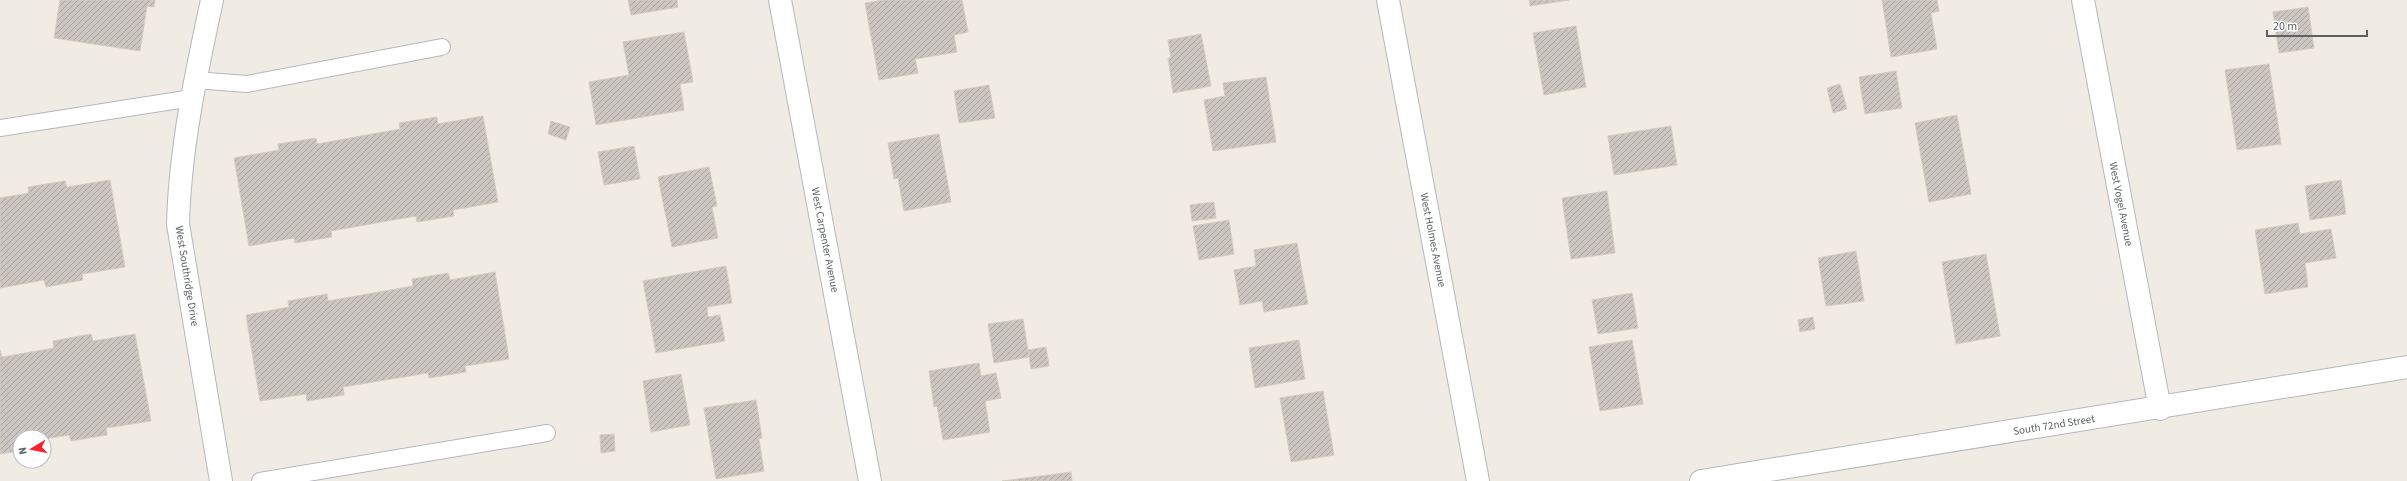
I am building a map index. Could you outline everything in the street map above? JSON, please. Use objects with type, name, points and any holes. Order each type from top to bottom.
[{"type":"street","name":"West Southridge Drive","points":[[212,0],[193,89],[179,185],[178,224],[221,481]]},
{"type":"street","name":"West Carpenter Avenue","points":[[780,0],[870,481]]},
{"type":"street","name":"West Holmes Avenue","points":[[1388,0],[1478,481]]},
{"type":"street","name":"West Vogel Avenue","points":[[2083,0],[2160,409]]},
{"type":"street","name":"South 72nd Street","points":[[1701,481],[2160,409],[2407,367]]},
{"type":"lane","points":[[0,128],[193,89],[247,84],[442,47]]},
{"type":"lane","points":[[260,481],[547,433]]},
{"type":"building","points":[[60,0],[155,0],[154,7],[147,6],[140,51],[54,38]]},
{"type":"building","points":[[628,0],[677,0],[678,7],[631,15]]},
{"type":"building","points":[[884,0],[962,0],[968,32],[954,35],[957,52],[915,59],[918,73],[879,80],[865,3]]},
{"type":"building","points":[[1529,0],[1569,0],[1530,6]]},
{"type":"building","points":[[1882,0],[1937,0],[1939,11],[1931,13],[1937,49],[1891,57]]},
{"type":"building","points":[[2308,7],[2314,48],[2279,53],[2273,12]]},
{"type":"building","points":[[1576,26],[1586,87],[1544,95],[1533,33]]},
{"type":"building","points":[[684,32],[693,82],[680,84],[684,110],[596,125],[589,82],[629,75],[623,42]]},
{"type":"building","points":[[1201,34],[1211,86],[1173,93],[1168,58],[1171,58],[1168,40]]},
{"type":"building","points":[[2269,64],[2281,144],[2237,150],[2225,70]]},
{"type":"building","points":[[1896,71],[1902,108],[1865,114],[1859,77]]},
{"type":"building","points":[[1266,77],[1276,142],[1213,151],[1204,100],[1225,96],[1223,83]]},
{"type":"building","points":[[1840,84],[1847,109],[1833,113],[1827,88]]},
{"type":"building","points":[[989,85],[995,118],[959,123],[954,91]]},
{"type":"building","points":[[1957,115],[1971,194],[1929,202],[1915,123]]},
{"type":"building","points":[[483,116],[498,202],[453,210],[454,216],[417,222],[416,216],[331,231],[332,237],[295,243],[294,238],[249,246],[234,158],[279,150],[278,144],[316,138],[317,144],[400,129],[399,123],[437,117],[438,124]]},
{"type":"building","points":[[551,121],[570,127],[566,140],[548,134]]},
{"type":"building","points":[[1671,126],[1677,165],[1614,175],[1608,136]]},
{"type":"building","points":[[939,134],[951,202],[904,211],[898,178],[894,179],[888,143]]},
{"type":"building","points":[[634,146],[640,179],[604,185],[598,152]]},
{"type":"building","points":[[709,167],[717,206],[712,207],[718,238],[672,247],[658,177]]},
{"type":"building","points":[[110,180],[125,267],[82,274],[83,280],[46,287],[44,280],[0,288],[0,198],[29,193],[28,187],[65,181],[67,187]]},
{"type":"building","points":[[2341,180],[2346,214],[2310,220],[2305,186]]},
{"type":"building","points":[[1607,191],[1615,253],[1571,259],[1562,198]]},
{"type":"building","points":[[1214,202],[1216,218],[1192,221],[1190,205]]},
{"type":"building","points":[[1229,220],[1234,254],[1199,260],[1193,226]]},
{"type":"building","points":[[2298,223],[2300,234],[2331,229],[2336,258],[2305,263],[2308,287],[2265,294],[2255,230]]},
{"type":"building","points":[[1297,243],[1308,304],[1264,312],[1262,301],[1240,305],[1234,270],[1256,266],[1254,250]]},
{"type":"building","points":[[1856,251],[1864,301],[1826,306],[1818,258]]},
{"type":"building","points":[[1986,254],[2000,336],[1956,344],[1942,262]]},
{"type":"building","points":[[726,266],[732,303],[707,307],[708,317],[720,315],[725,341],[656,353],[643,281]]},
{"type":"building","points":[[495,272],[509,359],[465,366],[466,372],[429,378],[428,373],[343,387],[344,395],[307,401],[306,394],[260,401],[246,315],[289,307],[288,301],[327,294],[328,301],[413,286],[412,279],[448,273],[450,280]]},
{"type":"building","points":[[1632,293],[1638,328],[1598,334],[1592,300]]},
{"type":"building","points":[[1813,317],[1815,329],[1800,332],[1798,320]]},
{"type":"building","points":[[1023,319],[1029,357],[994,363],[988,324]]},
{"type":"building","points":[[91,334],[93,341],[135,334],[151,421],[106,428],[107,435],[71,441],[69,435],[52,438],[52,429],[12,429],[12,452],[0,454],[0,350],[2,357],[54,348],[53,341]]},
{"type":"building","points":[[1299,340],[1305,379],[1255,388],[1249,348]]},
{"type":"building","points":[[1632,340],[1643,404],[1600,411],[1589,347]]},
{"type":"building","points":[[1046,347],[1049,366],[1031,369],[1028,350]]},
{"type":"building","points":[[979,363],[981,376],[996,373],[1001,398],[985,401],[990,432],[943,440],[937,406],[934,407],[929,371]]},
{"type":"building","points":[[681,374],[690,425],[651,432],[643,381]]},
{"type":"building","points":[[1323,391],[1334,455],[1291,462],[1280,398]]},
{"type":"building","points":[[756,400],[762,438],[759,439],[764,471],[716,479],[704,408]]},
{"type":"building","points":[[614,434],[615,451],[601,453],[600,435]]},
{"type":"building","points":[[1071,472],[1072,481],[1002,481]]}]
